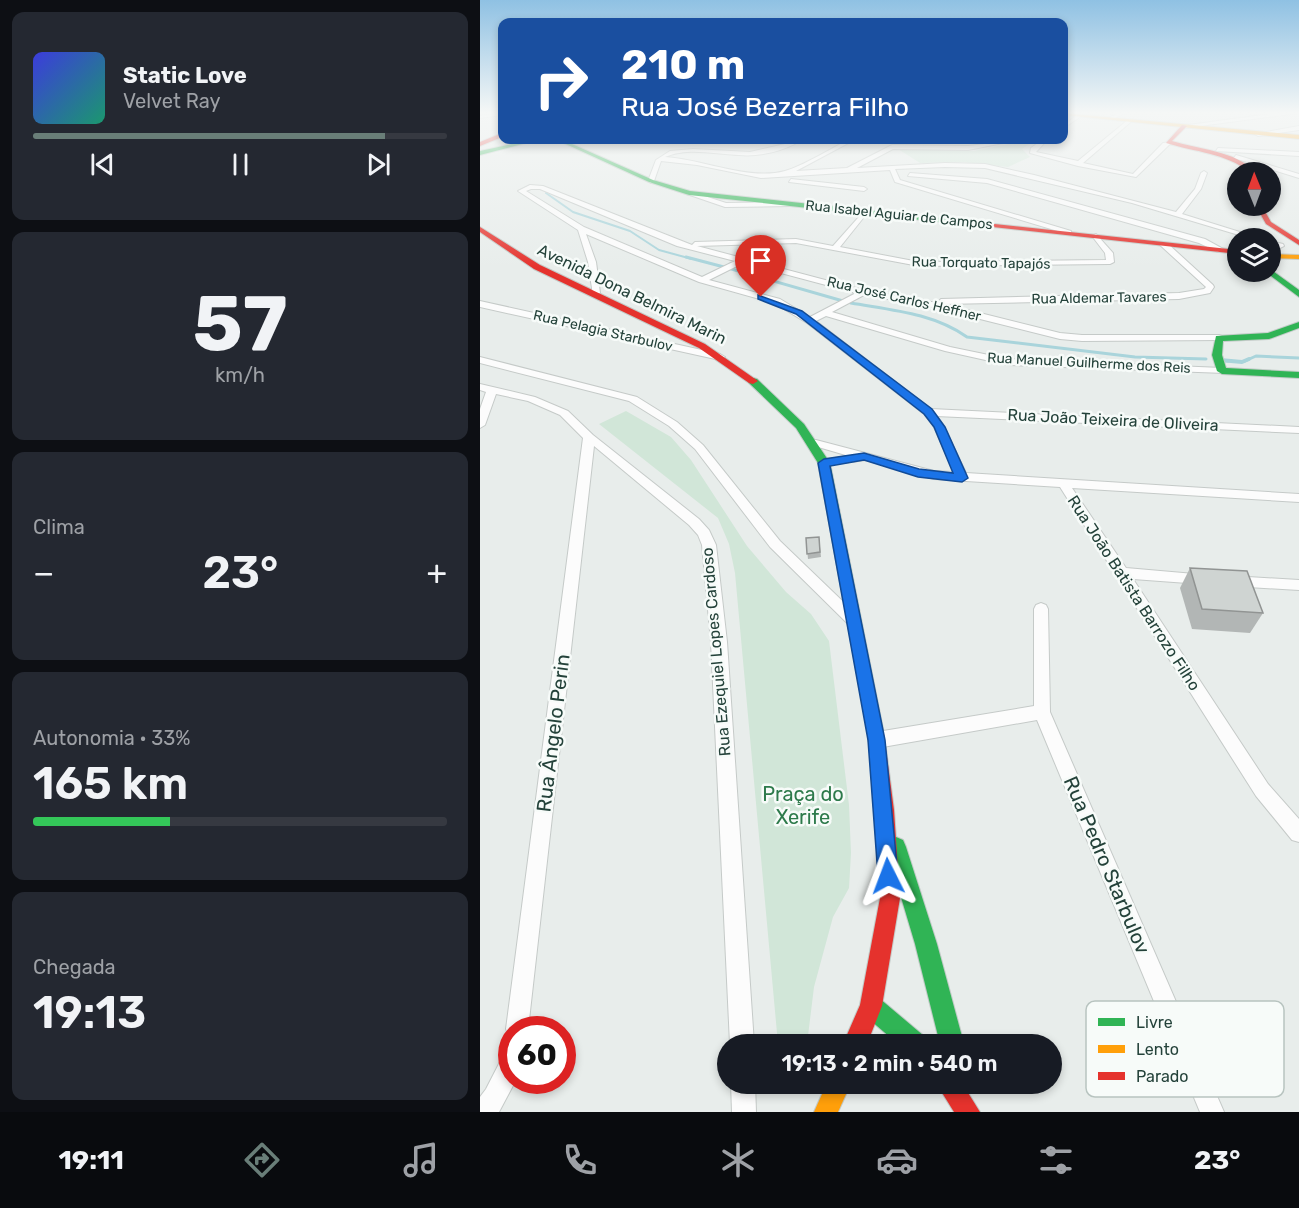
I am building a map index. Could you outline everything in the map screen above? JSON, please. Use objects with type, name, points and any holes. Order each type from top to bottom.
[{"type":"main road","name":"Rua Isabel Aguiar de Campos","points":[[615,164],[651,181],[689,193],[1227,251]]},
{"type":"main road","name":"Avenida Dona Belmira Marin","points":[[480,230],[523,259],[665,325],[725,358],[778,402],[812,442],[824,463],[877,740],[885,810],[890,898],[872,1006],[859,1034]]},
{"type":"main road","points":[[1281,247],[1299,257]]},
{"type":"main road","points":[[1281,280],[1299,294]]},
{"type":"main road","name":"Rua José Carlos Heffner","points":[[1219,338],[1269,336],[1299,326]]},
{"type":"main road","points":[[1219,338],[1217,361],[1222,371]]},
{"type":"main road","name":"Rua Manuel Guilherme dos Reis","points":[[1222,371],[1299,375]]},
{"type":"main road","points":[[885,810],[926,944],[949,1034]]},
{"type":"main road","points":[[872,1006],[904,1034]]},
{"type":"main road","points":[[826,1112],[834,1094]]},
{"type":"main road","points":[[956,1094],[968,1112]]},
{"type":"main road","points":[[964,1094],[968,1112]]},
{"type":"street","points":[[651,181],[658,164]]},
{"type":"street","points":[[705,164],[771,178],[864,189]]},
{"type":"street","points":[[785,175],[806,164]]},
{"type":"street","points":[[771,178],[842,174],[860,164]]},
{"type":"street","points":[[1078,164],[1134,176],[1146,164]]},
{"type":"street","points":[[1259,164],[1299,176]]},
{"type":"street","points":[[893,172],[915,166],[963,165],[1002,169],[1227,230]]},
{"type":"street","points":[[752,175],[893,172],[987,181],[1202,242],[1221,250]]},
{"type":"street","points":[[893,172],[897,181],[1068,233]]},
{"type":"street","points":[[1177,216],[1198,189],[1204,173]]},
{"type":"street","points":[[823,185],[823,180],[829,176]]},
{"type":"street","name":"Rua José Carlos Heffner","points":[[581,229],[521,191],[530,187],[541,187],[680,244],[741,261],[863,291],[924,302],[1060,336],[1219,338]]},
{"type":"street","points":[[835,248],[865,213]]},
{"type":"street","points":[[581,229],[702,280],[777,302],[810,321],[928,412],[939,427],[962,478]]},
{"type":"street","points":[[581,229],[592,262],[596,293]]},
{"type":"street","name":"Rua Torquato Tapajós","points":[[680,244],[787,240],[919,264],[1110,262],[1109,253],[1096,236]]},
{"type":"street","name":"Rua Aldemar Tavares","points":[[924,302],[1179,296],[1207,291],[1210,287],[1204,279],[1164,245]]},
{"type":"street","points":[[702,280],[741,261]]},
{"type":"street","points":[[810,321],[863,291]]},
{"type":"street","name":"Rua Pelagia Starbulov","points":[[480,303],[725,358]]},
{"type":"street","name":"Rua Manuel Guilherme dos Reis","points":[[825,313],[948,349],[1008,362],[1222,371]]},
{"type":"street","points":[[480,360],[633,399],[673,424],[699,447],[775,543],[854,622]]},
{"type":"street","points":[[480,425],[486,389]]},
{"type":"street","name":"Rua Ezequiel Lopes Cardoso","points":[[486,389],[550,406],[574,421],[589,437],[694,522],[704,533],[709,545],[718,642],[741,1034]]},
{"type":"street","name":"Rua João Teixeira de Oliveira","points":[[928,412],[1299,430]]},
{"type":"street","name":"Rua Ângelo Perin","points":[[519,1016],[589,437]]},
{"type":"street","points":[[812,442],[918,473],[1064,484]]},
{"type":"street","points":[[824,463],[864,457]]},
{"type":"street","name":"Rua João Batista Barrozo Filho","points":[[1064,484],[1299,498]]},
{"type":"street","name":"Rua João Batista Barrozo Filho","points":[[1064,484],[1124,573],[1262,790],[1299,833]]},
{"type":"street","points":[[1124,573],[1299,585]]},
{"type":"street","name":"Rua Pedro Starbulov","points":[[1041,609],[1042,711],[1165,1001]]},
{"type":"street","points":[[877,740],[1042,711]]},
{"type":"street","points":[[483,1112],[498,1092]]},
{"type":"street","points":[[743,1094],[744,1112]]},
{"type":"street","name":"Rua Pedro Starbulov","points":[[1206,1097],[1212,1112]]},
{"type":"green space","points":[[980,164],[1015,164],[1008,167]]},
{"type":"green space","name":"Praça do Xerife","points":[[626,411],[671,437],[691,460],[747,546],[786,592],[811,614],[829,641],[849,805],[851,853],[849,888],[833,917],[814,987],[808,1034],[777,1034],[735,573],[729,544],[718,518],[599,424]]},
{"type":"building","points":[[819,537],[820,552],[807,554],[806,538]]},
{"type":"building","points":[[1190,568],[1247,571],[1263,613],[1202,609]]},
{"type":"waterway","points":[[546,193],[573,212],[630,231],[659,250],[692,259]]},
{"type":"waterway","points":[[686,257],[724,267]]},
{"type":"waterway","points":[[728,268],[843,301]]},
{"type":"waterway","points":[[851,303],[926,318],[967,337],[1135,357],[1206,359]]},
{"type":"waterway","points":[[1245,361],[1256,356],[1299,358]]},
{"type":"waterway","points":[[1228,361],[1220,360],[1242,362],[1249,359]]},
{"type":"traffic: fast","points":[[613,164],[651,181],[689,193],[976,224]]},
{"type":"traffic: fast","points":[[1281,280],[1299,294]]},
{"type":"traffic: fast","points":[[1299,325],[1269,336],[1219,338],[1217,355],[1222,371],[1299,375]]},
{"type":"traffic: fast","points":[[753,381],[800,426],[824,463],[876,734]]},
{"type":"traffic: fast","points":[[896,847],[926,944],[949,1034]]},
{"type":"traffic: fast","points":[[871,1006],[904,1034]]},
{"type":"traffic: slow","points":[[1281,256],[1299,257]]},
{"type":"traffic: slow","points":[[826,1112],[834,1094]]},
{"type":"traffic: jam","points":[[1264,216],[1268,223],[1299,243]]},
{"type":"traffic: jam","points":[[976,224],[1227,251]]},
{"type":"traffic: jam","points":[[480,229],[537,267],[702,346],[753,381]]},
{"type":"traffic: jam","points":[[859,1034],[871,1006],[890,898],[885,810],[876,734]]},
{"type":"traffic: jam","points":[[956,1094],[968,1112]]},
{"type":"route","points":[[761,297],[799,313],[928,412],[939,427],[962,478],[918,473],[864,457],[824,463],[877,740],[885,810],[888,876]]}]
